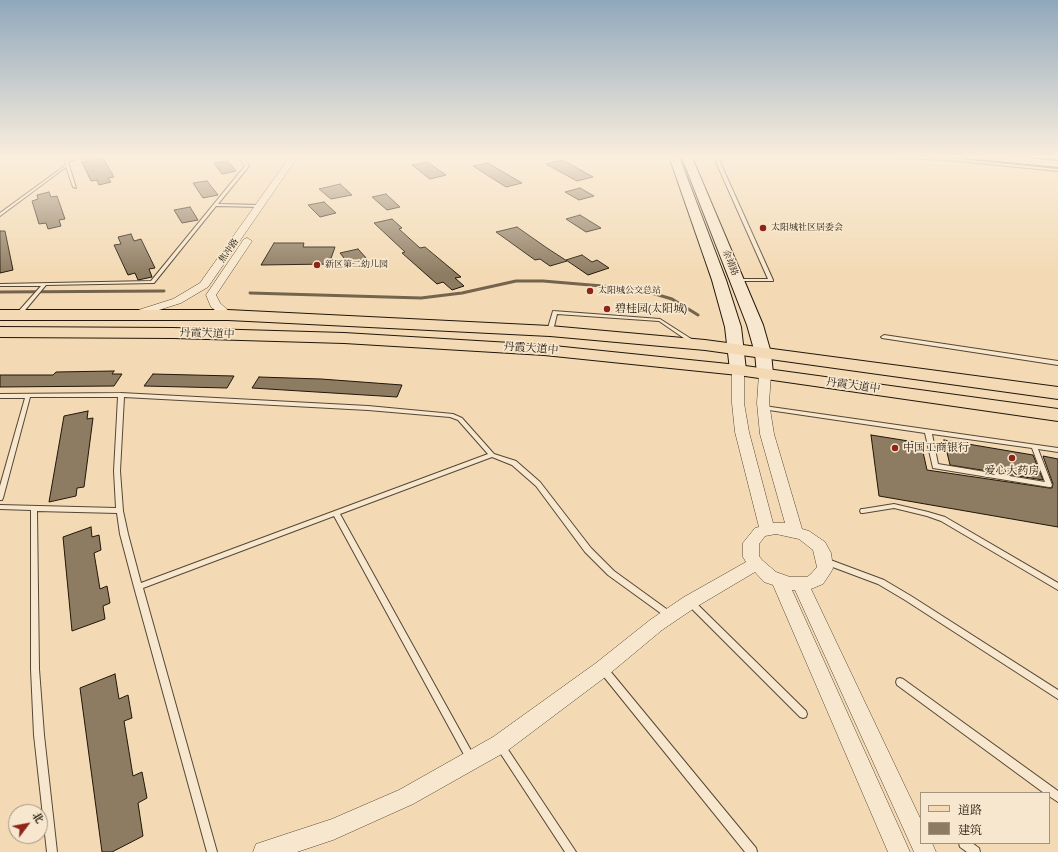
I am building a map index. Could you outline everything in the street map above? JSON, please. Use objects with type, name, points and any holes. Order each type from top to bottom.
[{"type":"main road","name":"余靖路","points":[[688,195],[719,280],[733,327],[737,349],[738,370]]},
{"type":"main road","name":"余靖路","points":[[702,195],[755,325],[763,352],[765,374]]},
{"type":"main road","name":"丹霞大道中","points":[[0,315],[228,315],[550,331],[696,344],[763,352],[1058,393]]},
{"type":"main road","name":"丹霞大道中","points":[[0,332],[173,333],[344,338],[544,350],[738,370],[1058,415]]},
{"type":"street","name":"焦冲路","points":[[136,314],[177,301],[199,289],[210,279],[268,195]]},
{"type":"street","name":"焦冲路","points":[[228,315],[215,305],[211,295],[277,195]]},
{"type":"street","points":[[738,370],[738,403],[742,432],[767,530]]},
{"type":"street","points":[[765,374],[764,408],[767,434],[795,531]]},
{"type":"street","points":[[776,528],[795,531],[804,535],[819,546],[825,561],[825,568],[817,579],[800,584],[780,581],[770,577],[756,564],[752,557],[751,543],[754,537],[767,530],[776,528]]},
{"type":"street","points":[[264,852],[334,829],[406,797],[500,744],[690,602],[756,564]]},
{"type":"street","points":[[780,581],[899,852]]},
{"type":"street","points":[[800,584],[920,841]]},
{"type":"lane","points":[[0,215],[27,195]]},
{"type":"lane","points":[[0,285],[152,282],[223,195]]},
{"type":"lane","points":[[732,195],[770,280],[737,280]]},
{"type":"lane","points":[[215,205],[260,206]]},
{"type":"lane","points":[[18,314],[45,284]]},
{"type":"lane","points":[[884,337],[1058,363]]},
{"type":"lane","points":[[121,395],[117,471],[120,511],[138,587],[212,852]]},
{"type":"lane","points":[[0,396],[121,395],[368,408],[451,414],[460,419],[492,454],[514,463],[524,470],[538,484],[588,550],[611,573],[671,616]]},
{"type":"lane","points":[[0,498],[28,396]]},
{"type":"lane","points":[[764,408],[1058,450]]},
{"type":"lane","points":[[928,431],[935,466],[1049,485],[1034,446]]},
{"type":"lane","points":[[138,587],[492,454]]},
{"type":"lane","points":[[863,511],[894,506],[928,514],[943,520],[1058,587]]},
{"type":"lane","points":[[0,507],[120,511]]},
{"type":"lane","points":[[34,508],[35,669],[39,735],[52,852]]},
{"type":"lane","points":[[336,513],[471,760]]},
{"type":"lane","points":[[825,561],[881,582],[1058,695]]},
{"type":"lane","points":[[690,602],[803,714]]},
{"type":"lane","points":[[602,669],[752,852]]},
{"type":"lane","points":[[900,682],[1058,797]]},
{"type":"lane","points":[[500,744],[571,852]]},
{"type":"lane","points":[[965,844],[975,852]]},
{"type":"building","points":[[37,195],[50,195],[51,197],[57,196],[65,219],[59,220],[61,226],[48,229],[46,223],[39,224],[32,201],[38,199]]},
{"type":"building","points":[[201,195],[218,195],[203,198]]},
{"type":"building","points":[[326,195],[352,195],[331,199]]},
{"type":"building","points":[[387,195],[400,207],[387,210],[372,197]]},
{"type":"building","points":[[570,195],[594,196],[579,200]]},
{"type":"building","points":[[324,202],[336,213],[320,217],[308,205]]},
{"type":"building","points":[[190,207],[198,220],[182,223],[174,210]]},
{"type":"building","points":[[580,215],[601,228],[586,232],[566,219]]},
{"type":"building","points":[[392,219],[402,228],[399,229],[420,248],[425,247],[461,277],[455,278],[464,286],[452,290],[443,282],[437,284],[402,253],[405,252],[374,223]]},
{"type":"building","points":[[517,227],[567,261],[550,266],[540,259],[535,260],[496,232]]},
{"type":"building","points":[[0,231],[5,231],[13,270],[0,273]]},
{"type":"building","points":[[131,234],[134,241],[141,239],[155,268],[149,269],[152,277],[138,280],[135,273],[128,275],[114,245],[121,244],[118,237]]},
{"type":"building","points":[[274,243],[304,243],[303,247],[335,247],[329,264],[261,265]]},
{"type":"building","points":[[358,249],[368,260],[349,264],[340,253]]},
{"type":"building","points":[[582,255],[592,262],[597,260],[609,268],[588,275],[566,260]]},
{"type":"building","points":[[114,371],[112,374],[122,374],[114,386],[0,387],[0,375],[53,375],[56,372]]},
{"type":"building","points":[[153,374],[234,376],[227,388],[144,386]]},
{"type":"building","points":[[259,377],[321,379],[402,385],[397,397],[252,388]]},
{"type":"building","points":[[88,411],[87,419],[93,418],[84,487],[77,488],[76,496],[49,502],[64,416]]},
{"type":"building","points":[[871,435],[921,443],[927,470],[1049,488],[1052,488],[1053,484],[1043,456],[1058,459],[1058,527],[879,496]]},
{"type":"building","points":[[944,440],[1033,455],[1043,480],[950,465]]},
{"type":"building","points":[[91,527],[92,537],[99,535],[101,550],[94,553],[100,589],[107,586],[110,603],[103,606],[105,619],[72,631],[63,537]]},
{"type":"building","points":[[115,674],[119,699],[128,695],[132,718],[124,721],[133,776],[142,772],[147,798],[138,803],[143,836],[112,852],[102,852],[80,688]]},
{"type":"waterway","points":[[250,293],[421,298],[462,293],[516,281],[543,281],[638,289],[672,299],[698,315]]},
{"type":"waterway","points":[[0,292],[164,291]]},
{"type":"place","name":"太阳城社区居委会","points":[[763,228]]},
{"type":"place","name":"新区第二幼儿园","points":[[317,265]]},
{"type":"place","name":"太阳城公交总站","points":[[590,291]]},
{"type":"place","name":"碧桂园(太阳城)","points":[[607,309]]},
{"type":"place","name":"中国工商银行","points":[[895,448]]},
{"type":"place","name":"爱心大药房","points":[[1012,458]]}]
